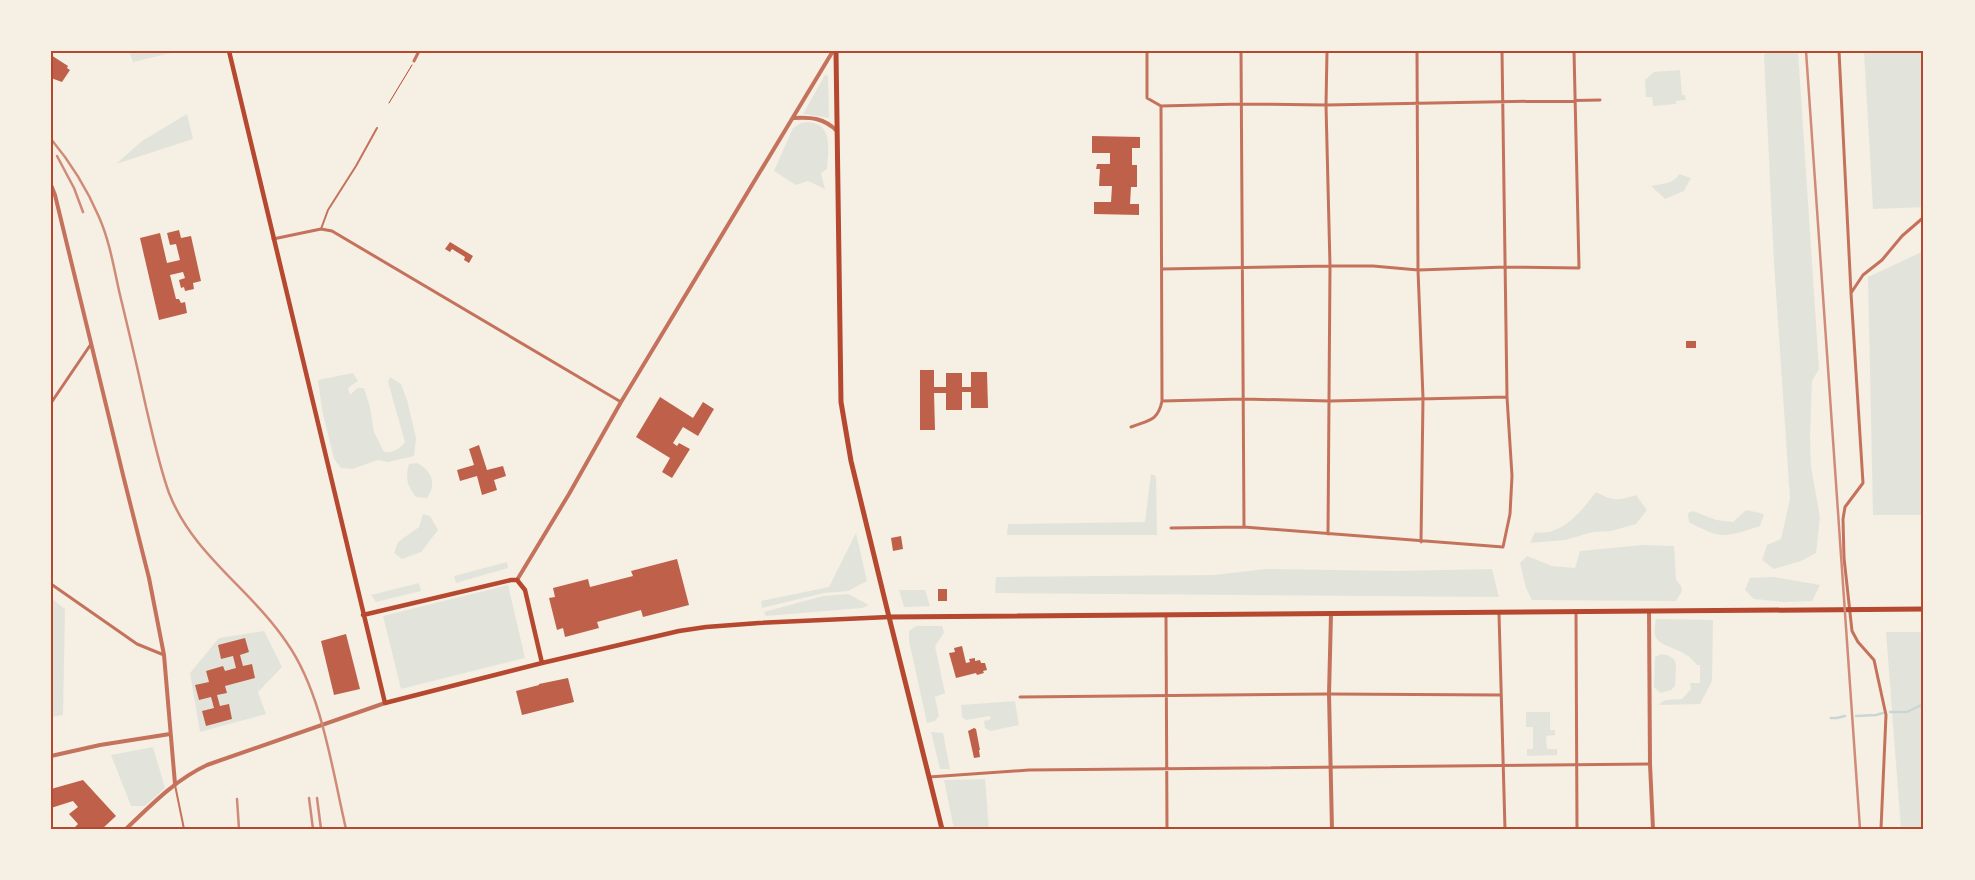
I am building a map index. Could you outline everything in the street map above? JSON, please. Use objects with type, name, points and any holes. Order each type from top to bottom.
[{"type":"main road","points":[[229,51],[384,703],[542,662],[706,627],[889,617],[1499,614],[1924,609]]},
{"type":"main road","points":[[835,51],[841,402],[850,461],[942,829]]},
{"type":"main road","points":[[363,615],[511,580],[518,580],[525,590],[542,662]]},
{"type":"street","points":[[414,61],[419,51]]},
{"type":"street","points":[[518,580],[621,402],[835,51]]},
{"type":"street","points":[[1147,51],[1147,98],[1162,106],[1600,100]]},
{"type":"street","points":[[1241,51],[1244,527]]},
{"type":"street","points":[[1327,51],[1326,105],[1330,266],[1328,534]]},
{"type":"street","points":[[1417,51],[1418,270],[1423,398],[1421,542]]},
{"type":"street","points":[[1171,528],[1244,527],[1503,547],[1510,514],[1512,476],[1507,397],[1502,51]]},
{"type":"street","points":[[1162,269],[1330,266],[1373,266],[1418,270],[1506,267],[1579,268],[1574,51]]},
{"type":"street","points":[[1838,51],[1863,483],[1845,507],[1843,532],[1852,631],[1858,642],[1874,660],[1886,715],[1881,829]]},
{"type":"street","points":[[1131,427],[1154,418],[1159,413],[1162,401],[1162,106]]},
{"type":"street","points":[[794,118],[822,120],[837,130]]},
{"type":"street","points":[[51,185],[56,195],[149,578],[164,655],[175,784]]},
{"type":"street","points":[[1851,293],[1863,275],[1882,260],[1902,236],[1924,217]]},
{"type":"street","points":[[274,239],[321,229],[332,231],[621,402]]},
{"type":"street","points":[[51,402],[91,344]]},
{"type":"street","points":[[1162,401],[1330,401],[1507,397]]},
{"type":"street","points":[[51,584],[137,644],[164,655]]},
{"type":"street","points":[[1576,612],[1577,829]]},
{"type":"street","points":[[1650,612],[1650,764],[1653,829]]},
{"type":"street","points":[[1331,614],[1329,694],[1332,829]]},
{"type":"street","points":[[1499,614],[1505,829]]},
{"type":"street","points":[[1166,616],[1167,829]]},
{"type":"street","points":[[1020,697],[1329,694],[1502,695]]},
{"type":"street","points":[[126,829],[175,784],[207,765],[384,703]]},
{"type":"street","points":[[51,756],[170,734]]},
{"type":"street","points":[[929,777],[1028,770],[1650,764]]},
{"type":"lane","points":[[321,229],[328,210],[377,128]]},
{"type":"lane","points":[[175,784],[184,829]]},
{"type":"path","points":[[389,103],[414,61]]},
{"type":"shaded area","points":[[129,51],[171,51],[171,53],[133,62]]},
{"type":"shaded area","points":[[1768,51],[1798,51],[1819,369],[1812,381],[1810,438],[1811,467],[1820,517],[1816,553],[1801,561],[1774,569],[1762,560],[1767,545],[1781,539],[1790,499],[1774,263],[1764,55]]},
{"type":"shaded area","points":[[1864,51],[1924,51],[1924,207],[1873,209]]},
{"type":"shaded area","points":[[1680,70],[1682,95],[1685,95],[1686,100],[1676,101],[1676,104],[1653,106],[1652,97],[1646,97],[1645,80],[1654,72]]},
{"type":"shaded area","points":[[825,75],[828,76],[829,118],[803,114]]},
{"type":"shaded area","points":[[187,114],[193,139],[116,164],[142,141]]},
{"type":"shaded area","points":[[808,122],[822,128],[828,139],[827,169],[821,173],[825,189],[808,181],[796,185],[774,171],[793,128],[801,123]]},
{"type":"shaded area","points":[[1679,174],[1691,178],[1684,191],[1665,199],[1651,186],[1671,182]]},
{"type":"shaded area","points":[[1924,251],[1924,515],[1873,515],[1868,277]]},
{"type":"shaded area","points":[[353,373],[358,381],[348,388],[350,395],[357,388],[364,388],[370,407],[374,432],[384,452],[396,450],[405,442],[388,382],[390,377],[401,384],[416,438],[414,456],[388,462],[378,460],[352,469],[341,468],[334,459],[322,410],[318,380]]},
{"type":"shaded area","points":[[417,463],[426,470],[431,478],[432,487],[427,498],[416,497],[408,482],[409,464]]},
{"type":"shaded area","points":[[1151,474],[1156,476],[1157,535],[1007,535],[1008,524],[1145,522]]},
{"type":"shaded area","points":[[1596,492],[1616,499],[1636,495],[1647,510],[1636,524],[1611,531],[1593,532],[1565,540],[1530,543],[1535,532],[1554,531],[1570,521]]},
{"type":"shaded area","points":[[1746,510],[1764,514],[1760,526],[1739,533],[1724,535],[1709,532],[1689,522],[1688,513],[1693,511],[1716,520],[1733,522]]},
{"type":"shaded area","points":[[423,514],[430,516],[438,530],[421,552],[402,559],[394,553],[398,542],[419,527]]},
{"type":"shaded area","points":[[856,533],[867,581],[848,591],[824,593],[762,608],[761,601],[829,587]]},
{"type":"shaded area","points":[[1643,545],[1674,546],[1676,580],[1681,586],[1682,591],[1676,601],[1532,600],[1526,588],[1520,563],[1527,556],[1552,566],[1575,568],[1580,551]]},
{"type":"shaded area","points":[[507,562],[508,568],[456,583],[454,576]]},
{"type":"shaded area","points":[[1266,569],[1396,571],[1492,569],[1499,597],[995,593],[996,577],[1214,575]]},
{"type":"shaded area","points":[[1774,577],[1820,585],[1812,601],[1784,602],[1754,599],[1745,590],[1750,578]]},
{"type":"shaded area","points":[[419,583],[421,591],[376,602],[371,595]]},
{"type":"shaded area","points":[[508,585],[525,658],[401,689],[383,616]]},
{"type":"shaded area","points":[[899,590],[925,590],[930,606],[904,607]]},
{"type":"shaded area","points":[[848,594],[869,605],[862,608],[766,616],[764,612],[823,596]]},
{"type":"shaded area","points":[[51,598],[65,609],[63,715],[51,717]]},
{"type":"shaded area","points":[[1656,619],[1713,620],[1712,681],[1700,704],[1659,705],[1666,700],[1682,699],[1691,689],[1690,683],[1700,683],[1700,665],[1697,665],[1687,655],[1661,643],[1657,639],[1655,632]]},
{"type":"shaded area","points":[[916,626],[942,626],[944,633],[935,646],[945,693],[935,697],[939,716],[935,721],[927,723],[909,641],[909,631]]},
{"type":"shaded area","points":[[264,631],[282,667],[258,692],[266,714],[200,732],[190,673],[219,638]]},
{"type":"shaded area","points":[[1886,632],[1924,632],[1924,829],[1901,829]]},
{"type":"shaded area","points":[[1661,654],[1674,659],[1676,665],[1675,686],[1671,690],[1660,693],[1654,687],[1655,657]]},
{"type":"shaded area","points":[[1015,701],[1019,725],[990,731],[985,728],[984,721],[991,719],[990,716],[966,720],[962,717],[961,705]]},
{"type":"shaded area","points":[[1526,712],[1550,712],[1550,730],[1555,730],[1555,735],[1546,736],[1547,749],[1557,749],[1557,755],[1527,756],[1527,749],[1533,749],[1533,727],[1526,727]]},
{"type":"shaded area","points":[[931,732],[943,733],[950,769],[940,769]]},
{"type":"shaded area","points":[[153,747],[165,788],[145,806],[131,806],[111,755]]},
{"type":"shaded area","points":[[985,779],[989,829],[954,829],[944,780]]},
{"type":"building","points":[[51,55],[68,66],[67,68],[70,70],[62,82],[51,78]]},
{"type":"building","points":[[1092,136],[1140,137],[1140,148],[1132,148],[1132,165],[1137,165],[1137,187],[1131,187],[1130,204],[1139,204],[1139,215],[1094,214],[1094,202],[1111,202],[1112,186],[1099,186],[1100,169],[1096,169],[1097,164],[1110,164],[1110,153],[1092,153]]},
{"type":"building","points":[[179,230],[181,238],[191,236],[201,281],[193,283],[194,289],[185,291],[184,287],[181,288],[179,280],[185,278],[183,272],[170,275],[176,299],[179,299],[181,303],[185,302],[187,313],[159,320],[140,238],[160,233],[167,263],[180,260],[176,244],[170,245],[167,233]]},
{"type":"building","points":[[450,242],[473,256],[469,263],[464,260],[465,257],[452,249],[450,252],[445,249]]},
{"type":"building","points":[[1686,341],[1696,341],[1696,348],[1686,348]]},
{"type":"building","points":[[920,370],[934,370],[934,387],[946,387],[946,373],[962,373],[962,387],[971,387],[971,372],[987,372],[988,408],[971,408],[971,392],[962,392],[962,410],[946,410],[946,393],[934,393],[935,430],[920,430]]},
{"type":"building","points":[[660,397],[693,418],[703,402],[714,409],[698,436],[683,427],[673,443],[677,446],[679,443],[690,449],[672,478],[662,472],[670,458],[636,437]]},
{"type":"building","points":[[479,445],[487,470],[503,466],[506,476],[494,480],[497,490],[482,495],[477,476],[460,481],[457,470],[474,465],[469,449]]},
{"type":"building","points":[[901,536],[903,549],[893,551],[891,538]]},
{"type":"building","points":[[677,559],[689,605],[643,617],[641,610],[597,622],[599,628],[565,637],[563,628],[557,630],[549,598],[555,597],[553,588],[588,579],[590,587],[633,576],[631,571]]},
{"type":"building","points":[[938,589],[947,589],[947,601],[938,601]]},
{"type":"building","points":[[346,634],[360,689],[334,695],[321,641]]},
{"type":"building","points":[[245,638],[249,652],[240,655],[243,666],[252,664],[255,678],[225,686],[227,693],[217,695],[220,706],[229,704],[232,719],[206,726],[202,711],[214,708],[211,697],[199,700],[195,685],[209,682],[206,671],[223,666],[225,671],[236,668],[233,656],[221,659],[218,645]]},
{"type":"building","points":[[962,646],[966,663],[970,662],[969,659],[975,658],[975,661],[980,660],[981,663],[985,663],[987,670],[983,671],[984,673],[956,678],[949,653],[955,652],[954,648]]},
{"type":"building","points":[[568,678],[574,702],[522,715],[516,691]]},
{"type":"building","points":[[976,729],[980,757],[974,758],[968,731]]},
{"type":"building","points":[[83,780],[116,816],[102,829],[73,829],[78,824],[69,814],[78,807],[73,801],[51,808],[51,789]]},
{"type":"waterway","points":[[1890,712],[1907,712],[1924,705]]},
{"type":"waterway","points":[[1856,716],[1883,713]]},
{"type":"waterway","points":[[1831,718],[1845,716]]},
{"type":"railway","points":[[1806,51],[1860,829]]},
{"type":"railway","points":[[51,139],[84,186],[106,236],[154,440],[169,493],[179,515],[192,535],[273,624],[299,663],[309,685],[324,732],[346,829]]},
{"type":"railway","points":[[57,156],[74,188],[83,212]]},
{"type":"railway","points":[[309,798],[313,829]]},
{"type":"railway","points":[[317,798],[321,829]]},
{"type":"railway","points":[[237,799],[239,829]]}]
